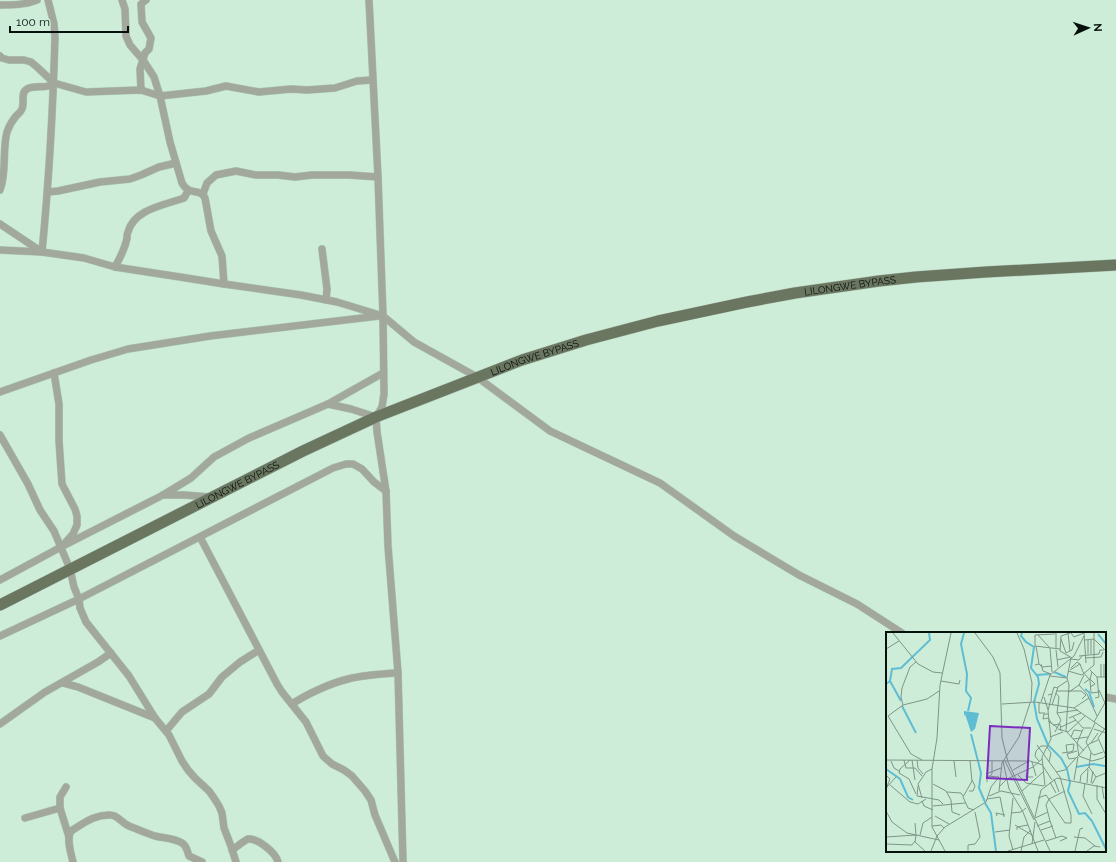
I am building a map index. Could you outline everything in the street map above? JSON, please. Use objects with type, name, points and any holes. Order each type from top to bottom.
[{"type":"main road","name":"LILONGWE BYPASS","points":[[0,605],[303,451],[376,417],[477,377],[586,340],[658,321],[747,302],[796,293],[916,276],[1116,265]]},
{"type":"street","points":[[0,5],[20,5],[37,0]]},
{"type":"street","points":[[42,252],[48,192],[54,83],[54,24],[48,0]]},
{"type":"street","points":[[122,0],[125,9],[126,36],[130,45],[154,76],[160,96],[166,127],[182,183],[188,191],[203,194]]},
{"type":"street","points":[[141,90],[140,69],[145,53],[149,49],[151,38],[142,22],[141,4],[146,0]]},
{"type":"street","points":[[369,0],[378,176],[383,316],[384,394],[382,407],[376,417],[386,491],[388,546],[398,673],[403,862]]},
{"type":"street","points":[[0,56],[9,60],[24,60],[31,62],[54,83],[86,92],[141,90],[160,96],[206,91],[226,86],[259,92],[280,89],[307,90],[335,88],[357,81],[372,80]]},
{"type":"street","points":[[0,190],[3,179],[7,133],[11,122],[22,109],[26,89],[48,86],[54,83]]},
{"type":"street","points":[[48,192],[130,178],[159,167],[176,163]]},
{"type":"street","points":[[224,284],[222,256],[211,232],[207,204],[203,194],[207,183],[216,175],[236,171],[256,176],[378,176]]},
{"type":"street","points":[[115,267],[123,250],[131,224],[136,217],[149,210],[184,198],[188,191]]},
{"type":"street","points":[[0,224],[42,252]]},
{"type":"street","points":[[322,249],[327,288],[326,300]]},
{"type":"street","points":[[0,250],[42,252],[84,258],[115,267],[302,295],[337,302],[383,316],[414,342],[477,377],[550,431],[660,484],[734,536],[799,576],[857,604],[900,632]]},
{"type":"street","points":[[0,392],[108,354],[151,345],[210,336],[383,316]]},
{"type":"street","points":[[54,373],[59,404],[58,441],[62,484],[77,516],[77,525],[72,534],[61,547]]},
{"type":"street","points":[[0,580],[163,495],[191,478],[214,457],[249,438],[328,404],[383,373]]},
{"type":"street","points":[[328,404],[376,417]]},
{"type":"street","points":[[0,435],[21,471],[40,510],[54,531],[70,569],[79,599],[80,608],[86,622],[129,676],[155,718],[166,731],[188,770],[209,791],[219,806],[222,813],[224,828],[236,862]]},
{"type":"street","points":[[0,636],[79,599],[333,468],[346,464],[353,464],[362,469],[374,482],[386,491]]},
{"type":"street","points":[[163,495],[214,497]]},
{"type":"street","points":[[200,536],[282,692],[306,722],[322,756],[332,764],[344,770],[356,780],[371,800],[375,815],[395,862]]},
{"type":"street","points":[[166,731],[182,712],[210,694],[222,677],[240,662],[259,650]]},
{"type":"street","points":[[0,724],[46,692],[111,653]]},
{"type":"street","points":[[292,704],[306,695],[347,679],[361,676],[398,673]]},
{"type":"street","points":[[63,683],[78,687],[155,718]]},
{"type":"street","points":[[1106,697],[1116,699]]},
{"type":"street","points":[[66,787],[60,796],[60,808],[69,837],[70,853],[73,862]]},
{"type":"street","points":[[25,818],[60,808]]},
{"type":"street","points":[[69,837],[71,831],[90,819],[97,816],[112,815],[116,816],[125,825],[155,836],[179,841],[186,847],[189,856],[202,862]]},
{"type":"street","points":[[232,850],[247,840],[252,839],[269,849],[278,858],[278,862]]}]
